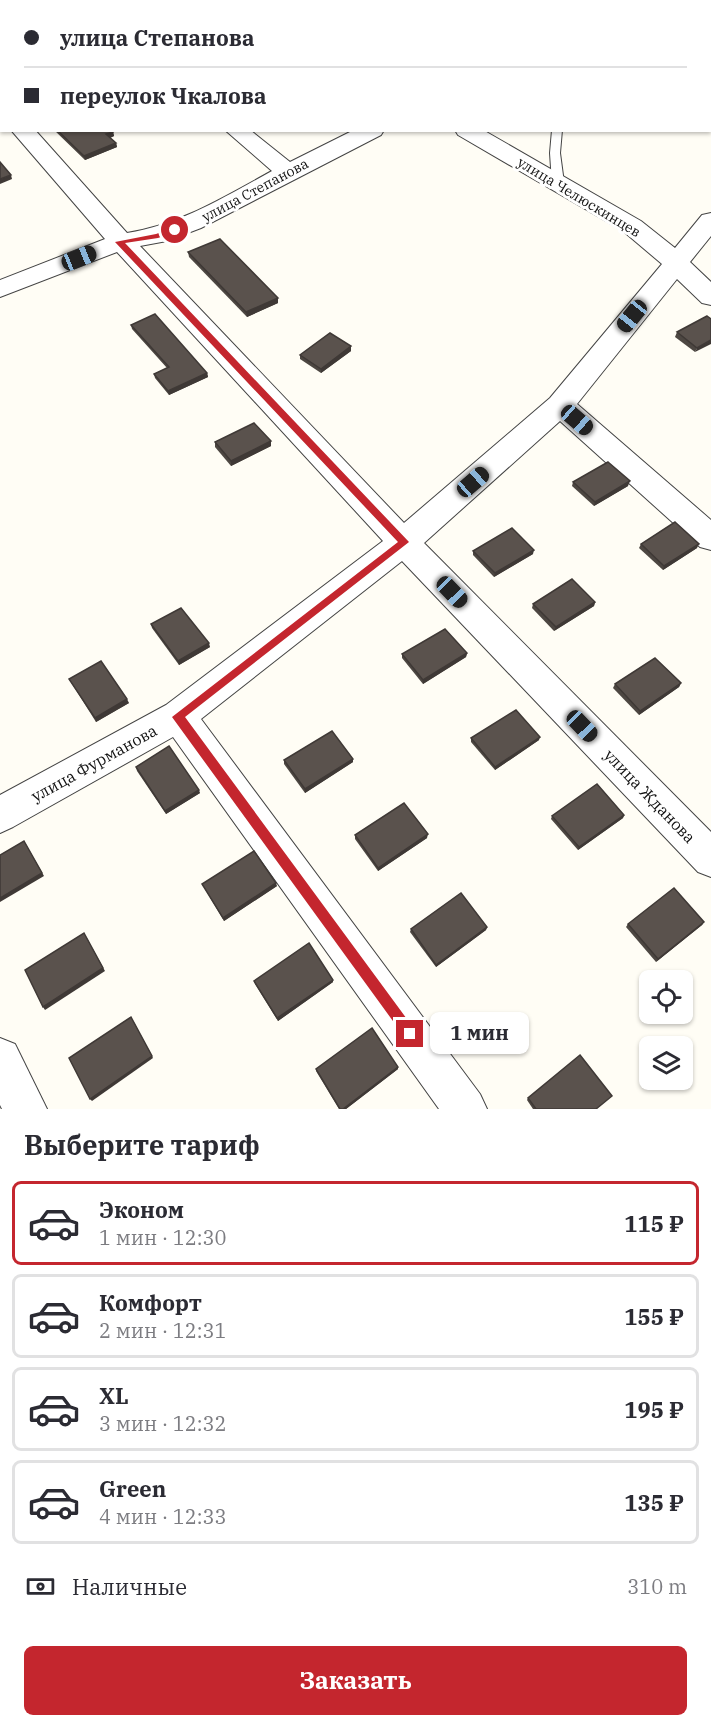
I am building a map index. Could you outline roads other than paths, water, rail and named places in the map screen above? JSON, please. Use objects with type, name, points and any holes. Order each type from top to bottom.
[{"type":"street","name":"улица Жданова","points":[[24,132],[119,242],[711,860]]},
{"type":"street","points":[[238,132],[288,172]]},
{"type":"street","name":"улица Степанова","points":[[0,289],[119,242],[158,236],[192,223],[369,132]]},
{"type":"street","name":"улица Челюскинцев","points":[[469,132],[632,226],[655,243],[711,297]]},
{"type":"street","name":"улица Фурманова","points":[[0,814],[178,717],[404,542],[560,405],[711,220]]},
{"type":"street","points":[[560,405],[711,538]]},
{"type":"street","points":[[178,717],[465,1109]]},
{"type":"street","points":[[0,1059],[25,1109]]},
{"type":"lane","points":[[557,132],[555,153],[558,183]]}]
